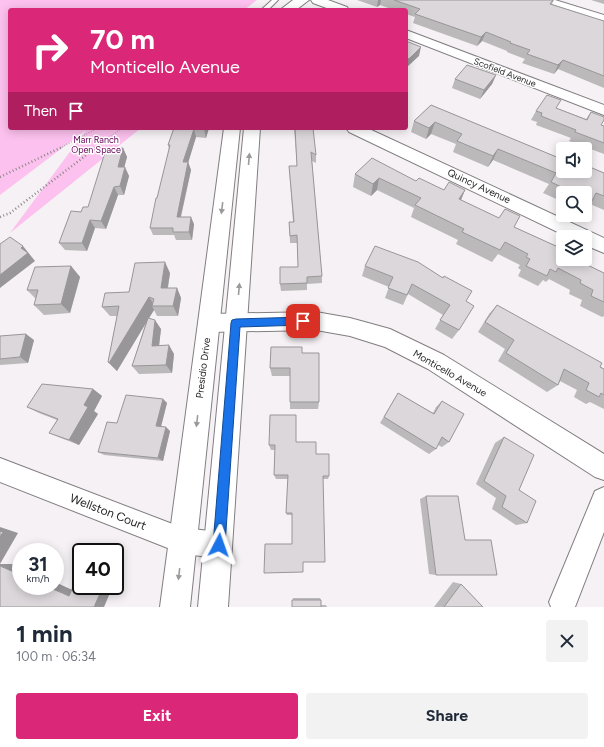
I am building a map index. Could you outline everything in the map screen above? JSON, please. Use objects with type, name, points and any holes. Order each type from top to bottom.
[{"type":"street","points":[[290,8],[302,0]]},
{"type":"street","points":[[317,0],[338,8]]},
{"type":"street","points":[[544,0],[604,19]]},
{"type":"street","name":"Scofield Avenue","points":[[408,35],[604,110]]},
{"type":"street","name":"Presidio Drive","points":[[175,607],[232,130]]},
{"type":"street","points":[[214,607],[252,130]]},
{"type":"street","name":"Quincy Avenue","points":[[358,130],[604,246]]},
{"type":"street","name":"Monticello Avenue","points":[[209,323],[316,321],[350,326],[390,339],[436,362],[604,468]]},
{"type":"street","name":"Wellston Court","points":[[0,470],[183,541],[219,545]]},
{"type":"street","points":[[563,602],[604,500]]},
{"type":"lane","points":[[266,8],[275,0]]},
{"type":"path","points":[[0,177],[69,144],[94,130]]},
{"type":"path","points":[[0,217],[10,213],[119,130]]},
{"type":"green space","points":[[0,0],[257,0],[247,8],[8,8],[8,130],[86,130],[0,195]]},
{"type":"green space","name":"Marr Ranch Open Space","points":[[86,130],[139,130],[10,233]]},
{"type":"building","points":[[394,0],[553,0],[550,4],[604,21],[604,76],[563,60],[558,65],[527,54],[530,50],[486,32],[481,37],[415,14],[420,9]]},
{"type":"building","points":[[408,42],[421,47],[408,59]]},
{"type":"building","points":[[467,65],[496,75],[484,90],[455,79]]},
{"type":"building","points":[[547,95],[561,100],[556,108],[587,120],[591,112],[604,117],[601,125],[604,126],[604,143],[575,132],[576,130],[541,116],[542,113],[536,111]]},
{"type":"building","points":[[431,105],[556,157],[556,173],[498,149],[493,156],[457,141],[462,134],[435,122],[429,128],[414,121]]},
{"type":"building","points":[[173,130],[194,130],[183,162],[188,162],[177,217],[191,217],[189,232],[173,232],[173,228],[150,228],[170,145],[168,145]]},
{"type":"building","points":[[295,130],[313,130],[316,155],[311,152],[322,276],[307,277],[307,283],[280,284],[280,267],[298,267],[297,235],[290,236],[289,222],[294,222],[289,166],[297,166]]},
{"type":"building","points":[[123,148],[118,167],[125,167],[120,186],[114,187],[101,221],[90,220],[82,243],[59,243],[71,211],[81,212],[83,207],[88,207],[106,149]]},
{"type":"building","points":[[372,158],[416,181],[419,178],[444,190],[449,182],[465,190],[459,199],[499,218],[505,209],[520,216],[514,227],[556,246],[556,266],[589,266],[604,273],[604,302],[591,296],[593,290],[580,283],[581,280],[558,268],[556,272],[550,269],[547,276],[526,266],[530,259],[526,257],[528,254],[505,242],[500,250],[462,232],[464,229],[415,205],[421,198],[379,178],[373,184],[355,174]]},
{"type":"building","points":[[592,168],[604,173],[604,196],[596,193],[592,201],[592,186],[559,186],[551,182],[556,173],[556,178],[592,178]]},
{"type":"building","points":[[10,237],[23,246],[21,248],[28,253],[0,275],[0,244]]},
{"type":"building","points":[[375,246],[418,262],[443,278],[444,276],[472,291],[466,301],[474,306],[459,330],[440,320],[450,305],[412,284],[407,295],[388,288],[393,277],[365,266]]},
{"type":"building","points":[[165,262],[161,288],[177,288],[173,306],[152,306],[154,299],[149,297],[109,363],[119,306],[102,307],[105,293],[129,292],[135,263]]},
{"type":"building","points":[[71,266],[61,304],[34,305],[38,290],[27,290],[35,267]]},
{"type":"building","points":[[497,305],[602,363],[600,367],[604,369],[604,395],[601,393],[599,397],[586,390],[589,383],[564,369],[558,385],[506,353],[514,340],[485,322]]},
{"type":"building","points":[[148,318],[155,320],[152,346],[169,345],[166,365],[132,366]]},
{"type":"building","points":[[26,334],[20,357],[0,359],[0,336]]},
{"type":"building","points":[[271,347],[302,347],[302,353],[319,353],[319,402],[290,402],[290,368],[270,368]]},
{"type":"building","points":[[42,384],[93,389],[84,405],[88,407],[69,440],[49,433],[58,419],[27,407]]},
{"type":"building","points":[[398,393],[434,414],[442,401],[464,414],[449,442],[442,437],[436,449],[384,417]]},
{"type":"building","points":[[126,395],[163,399],[156,426],[166,427],[158,458],[98,452],[107,422],[117,423]]},
{"type":"building","points":[[270,415],[296,415],[296,442],[316,442],[316,454],[329,454],[329,476],[323,476],[325,562],[303,562],[303,572],[264,573],[265,544],[292,544],[292,513],[286,513],[288,475],[274,475],[275,445],[269,445]]},
{"type":"building","points":[[504,437],[534,455],[519,490],[536,501],[527,523],[502,507],[506,496],[484,481]]},
{"type":"building","points":[[426,496],[458,496],[465,540],[491,540],[497,575],[436,575]]},
{"type":"building","points":[[0,566],[12,571],[12,595],[64,594],[69,596],[72,589],[72,595],[99,595],[94,607],[0,607]]},
{"type":"building","points":[[461,584],[483,607],[444,607]]},
{"type":"building","points":[[292,600],[321,600],[321,607],[292,607]]},
{"type":"route","points":[[219,545],[236,323],[303,321]]}]
